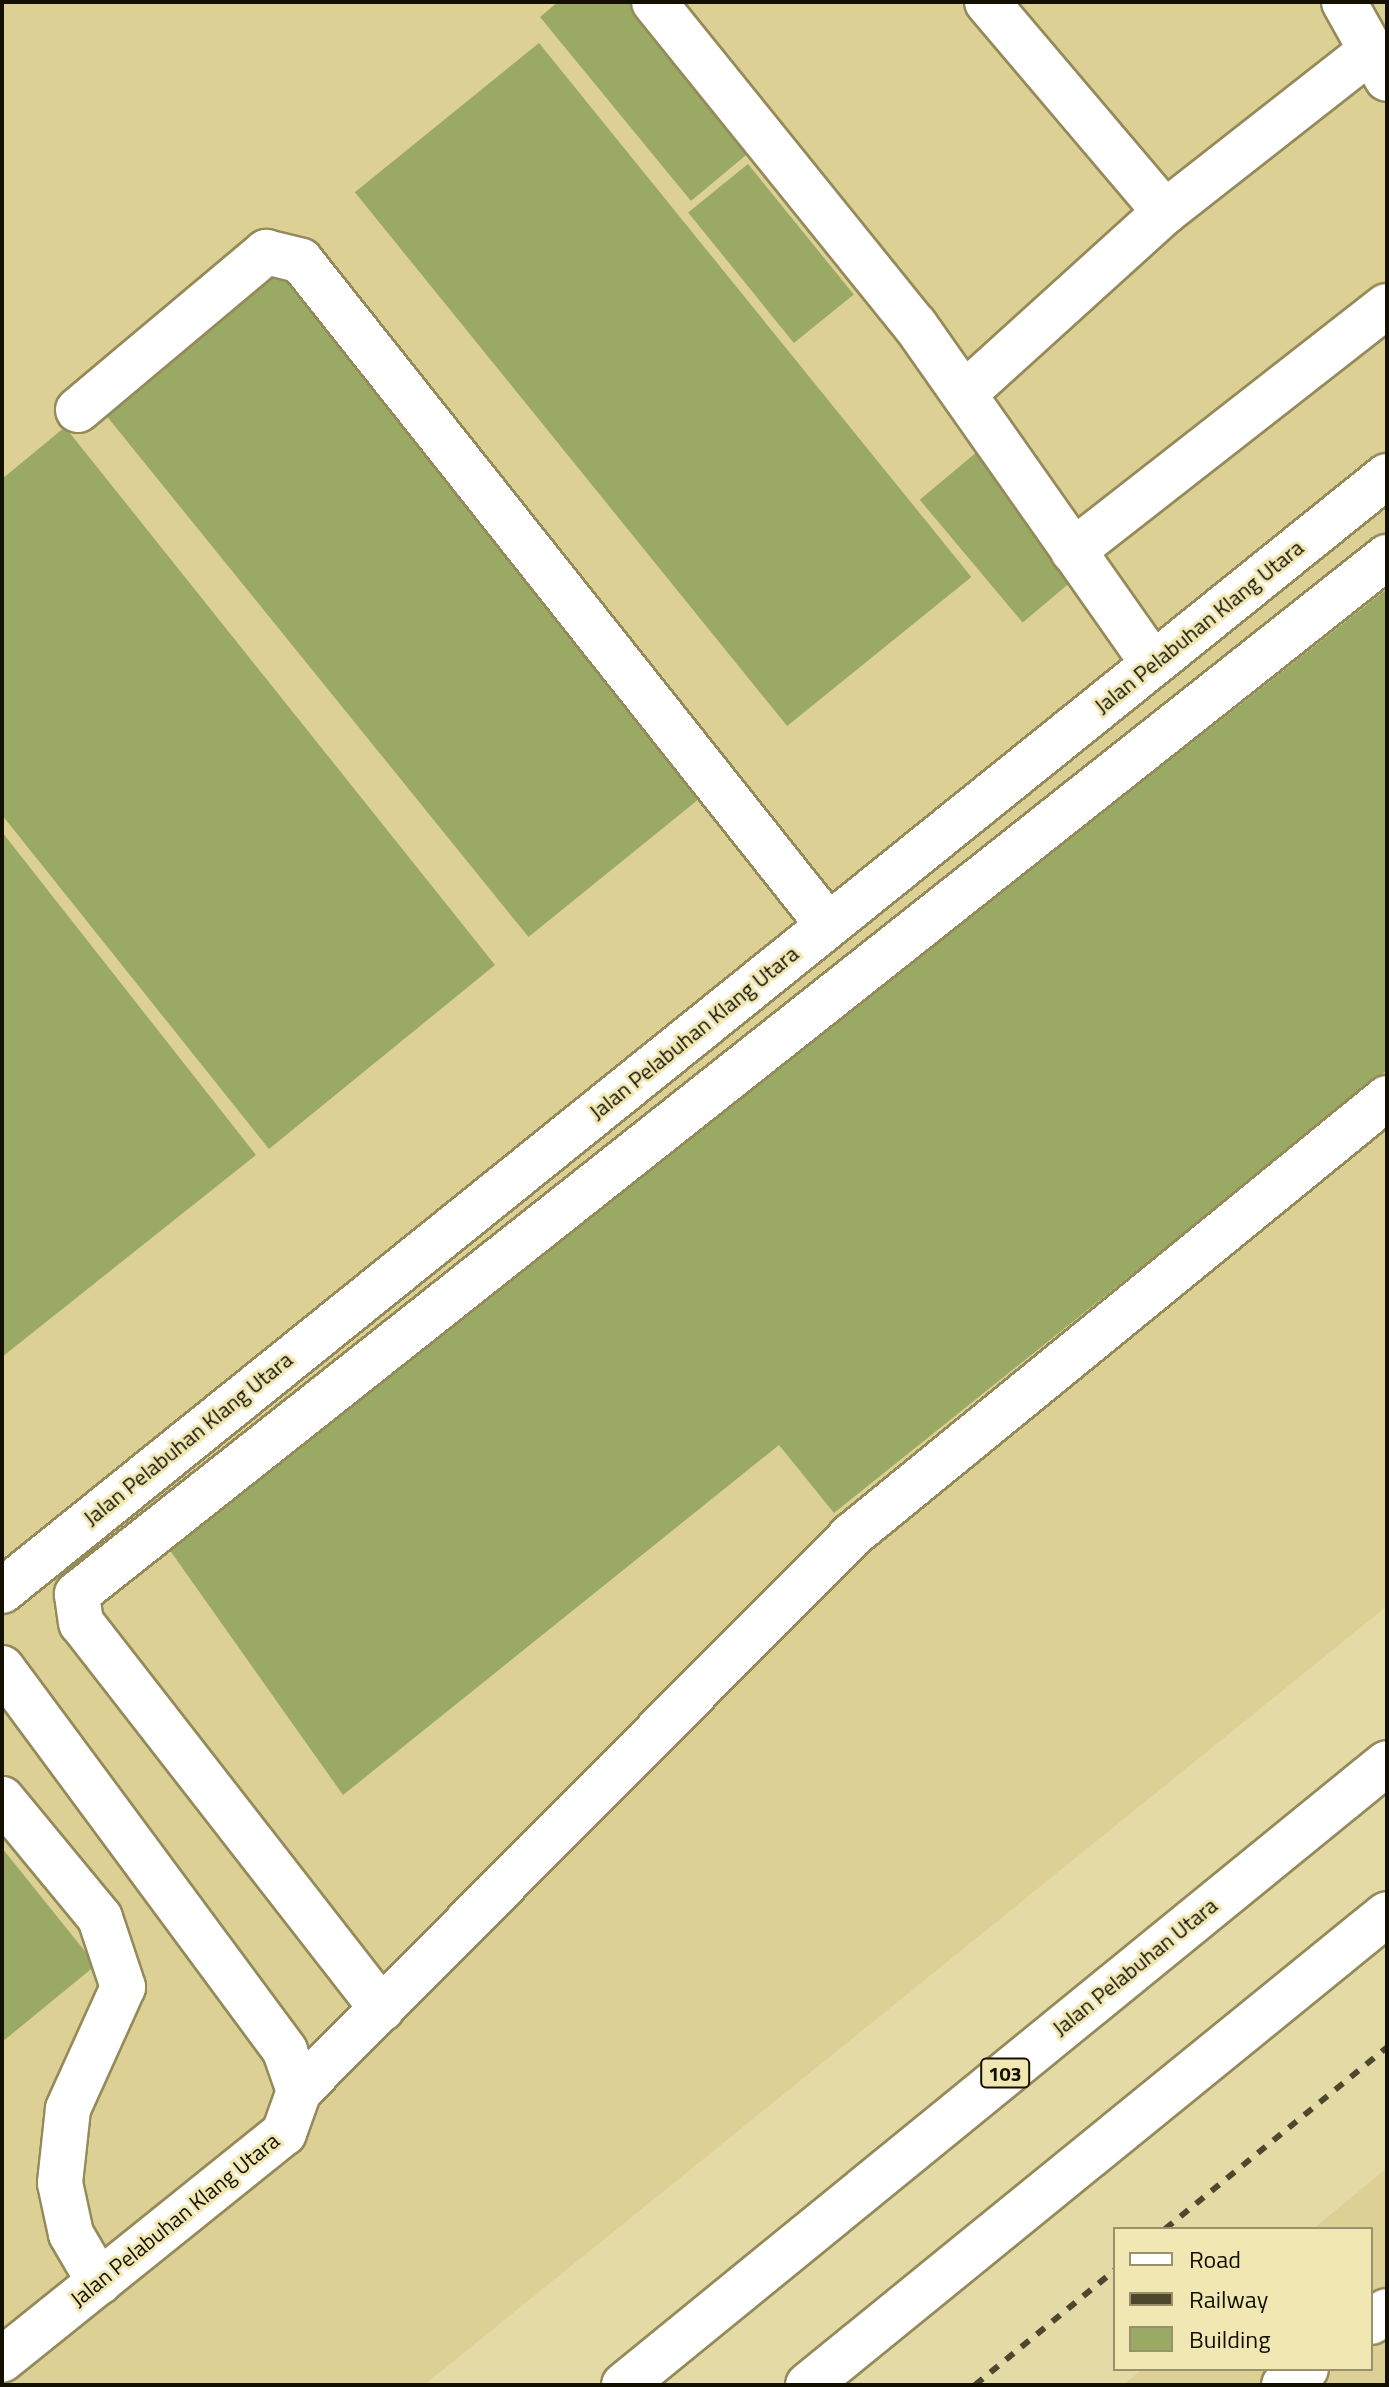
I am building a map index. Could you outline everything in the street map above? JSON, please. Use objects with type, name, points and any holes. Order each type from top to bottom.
[{"type":"street","points":[[654,2],[964,394],[1153,664]]},
{"type":"street","points":[[987,2],[1165,212]]},
{"type":"street","points":[[964,394],[1165,212],[1377,66],[1344,2]]},
{"type":"street","points":[[78,410],[266,252],[301,261],[828,925]]},
{"type":"street","points":[[1073,551],[1387,306]]},
{"type":"street","name":"Jalan Pelabuhan Klang Utara","points":[[2,1591],[1387,476]]},
{"type":"street","points":[[382,2009],[81,1623],[77,1594],[1387,557]]},
{"type":"street","points":[[2,1668],[285,2051],[299,2091],[852,1535],[1387,1098]]},
{"type":"street","name":"Jalan Pelabuhan Utara","points":[[624,2385],[1387,1763]]},
{"type":"street","points":[[2,1799],[100,1918],[123,1987],[68,2109],[60,2183],[71,2234],[99,2282]]},
{"type":"street","points":[[808,2385],[1387,1914]]},
{"type":"street","name":"Jalan Pelabuhan Klang Utara","points":[[2,2360],[284,2133],[299,2091]]},
{"type":"street","points":[[1284,2385],[1303,2371]]},
{"type":"shaded area","points":[[2,2],[1387,2],[1387,1606],[424,2385],[2,2385]]},
{"type":"shaded area","points":[[1387,2168],[1387,2385],[1123,2385],[1140,2371],[1373,2371],[1373,2227],[1315,2227]]},
{"type":"building","points":[[558,2],[640,2],[758,145],[691,201],[540,17]]},
{"type":"building","points":[[539,43],[971,577],[787,726],[355,192]]},
{"type":"building","points":[[748,164],[854,295],[794,343],[688,212]]},
{"type":"building","points":[[273,256],[707,792],[528,937],[94,401]]},
{"type":"building","points":[[65,427],[495,965],[269,1149],[2,815],[2,479]]},
{"type":"building","points":[[978,451],[1081,574],[1023,622],[920,500]]},
{"type":"building","points":[[1387,589],[1387,1070],[834,1513],[779,1445],[343,1795],[169,1549]]},
{"type":"building","points":[[2,832],[256,1155],[2,1357]]},
{"type":"building","points":[[2,1848],[96,1965],[2,2042]]},
{"type":"railway","points":[[1167,2227],[1387,2047]]},
{"type":"railway","points":[[975,2385],[1113,2272]]}]
